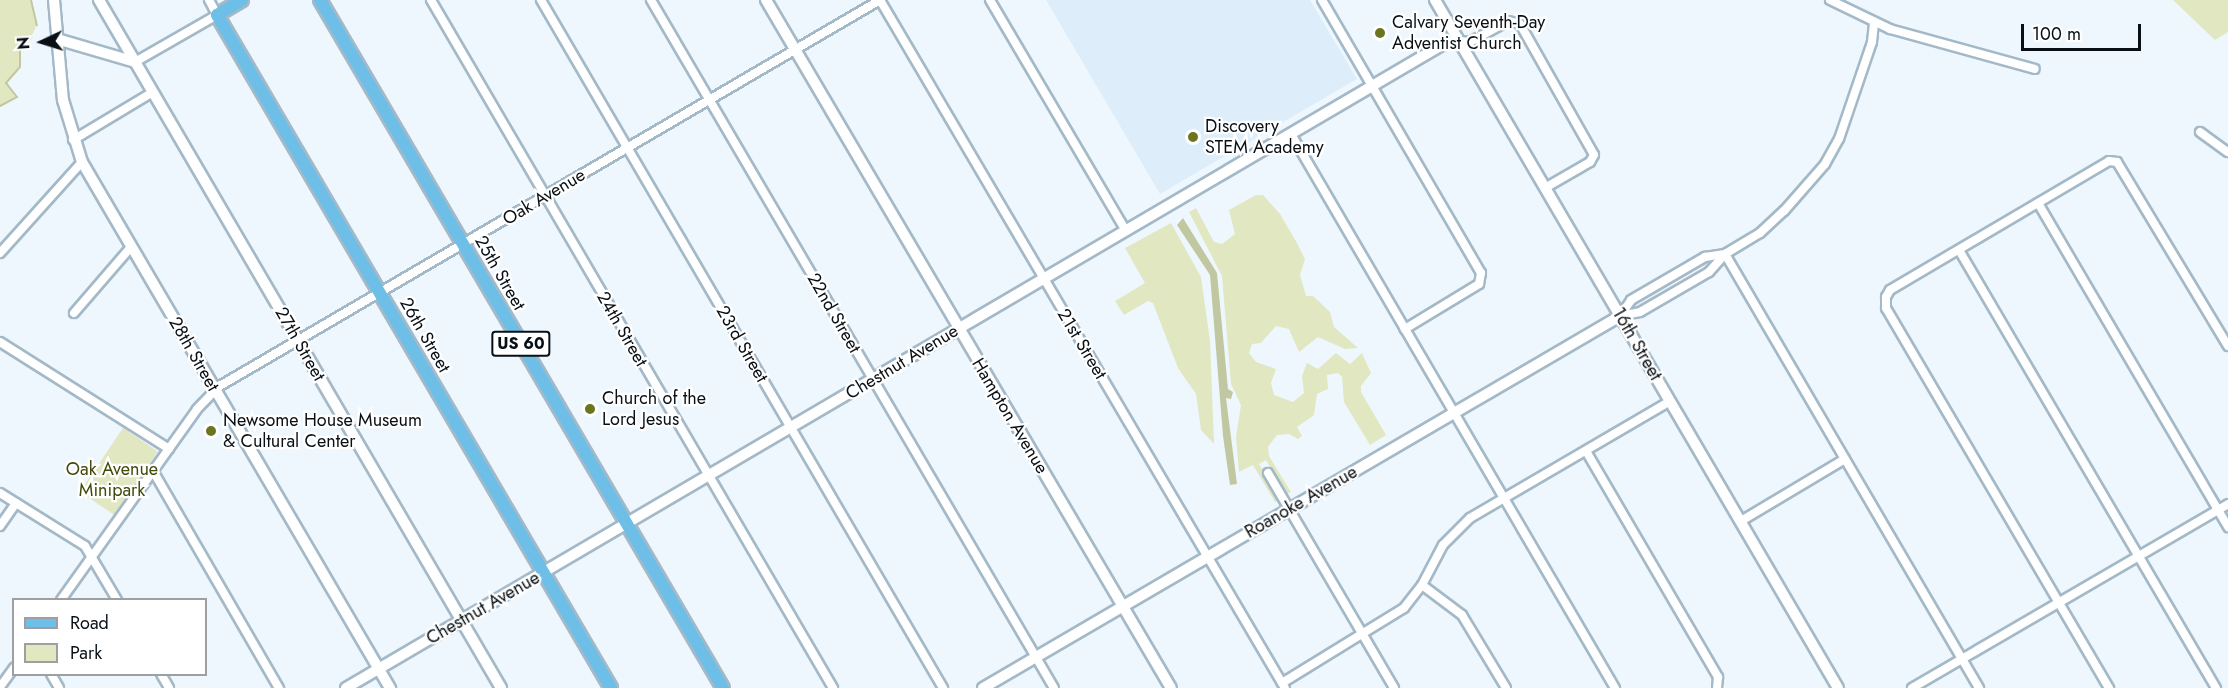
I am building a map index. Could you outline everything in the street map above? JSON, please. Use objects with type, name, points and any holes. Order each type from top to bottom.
[{"type":"main road","name":"28th Street","points":[[54,0],[63,100],[73,140],[82,162],[390,688]]},
{"type":"main road","name":"27th Street","points":[[99,0],[501,688]]},
{"type":"main road","points":[[217,15],[242,0]]},
{"type":"main road","name":"25th Street","points":[[320,0],[723,688]]},
{"type":"main road","name":"Hampton Avenue","points":[[766,0],[1171,688]]},
{"type":"main road","name":"16th Street","points":[[1435,0],[1839,688]]},
{"type":"main road","name":"26th Street","points":[[217,15],[611,688]]},
{"type":"main road","points":[[57,39],[135,62]]},
{"type":"main road","name":"Chestnut Avenue","points":[[346,688],[1372,86],[1448,42],[1459,41]]},
{"type":"main road","name":"Roanoke Avenue","points":[[983,688],[1620,316]]},
{"type":"street","name":"26th Street","points":[[209,0],[217,15]]},
{"type":"street","name":"24th Street","points":[[430,0],[833,688]]},
{"type":"street","name":"23rd Street","points":[[541,0],[943,688]]},
{"type":"street","name":"22nd Street","points":[[651,0],[1054,688]]},
{"type":"street","name":"Oak Avenue","points":[[63,598],[169,449],[215,390],[880,0]]},
{"type":"street","name":"21st Street","points":[[880,0],[1283,685]]},
{"type":"street","points":[[990,0],[1126,231]]},
{"type":"street","points":[[1322,0],[1484,279],[1405,328]]},
{"type":"street","points":[[1830,0],[1874,23],[2036,69]]},
{"type":"street","points":[[135,62],[217,15]]},
{"type":"street","points":[[1459,41],[1470,42],[1512,20],[1526,34],[1594,154],[1590,162],[1545,188]]},
{"type":"street","name":"Roanoke Avenue","points":[[1620,316],[1640,312],[1709,272],[1725,254],[1760,233],[1784,211],[1825,164],[1847,119],[1872,42],[1874,23]]},
{"type":"street","points":[[73,140],[153,92]]},
{"type":"street","points":[[2200,132],[2228,152]]},
{"type":"street","points":[[1291,134],[1615,688]]},
{"type":"street","points":[[2109,688],[1881,296],[2109,161],[2118,159],[2228,346]]},
{"type":"street","points":[[0,254],[82,162]]},
{"type":"street","points":[[2038,203],[2228,527]]},
{"type":"street","points":[[74,313],[131,247]]},
{"type":"street","points":[[1959,250],[2216,688]]},
{"type":"street","points":[[1725,254],[1979,688]]},
{"type":"street","name":"Roanoke Avenue","points":[[1620,316],[1631,300],[1705,257],[1725,254]]},
{"type":"street","points":[[0,342],[169,449]]},
{"type":"street","points":[[1283,685],[1404,608],[1422,585],[1450,536],[1504,498],[1670,401]]},
{"type":"street","points":[[1586,451],[1718,677],[1717,688]]},
{"type":"street","points":[[1741,521],[1845,459]]},
{"type":"street","points":[[153,471],[279,688]]},
{"type":"street","points":[[1268,473],[1394,688]]},
{"type":"street","points":[[0,493],[77,539],[92,556],[116,598]]},
{"type":"street","points":[[0,526],[16,503]]},
{"type":"street","points":[[1912,688],[2228,504]]},
{"type":"street","points":[[1422,585],[1462,615],[1506,688]]},
{"type":"street","points":[[0,687],[12,671]]},
{"type":"shaded area","name":"Discovery STEM Academy","points":[[1046,0],[1310,0],[1357,79],[1160,194]]},
{"type":"shaded area","points":[[1183,218],[1217,273],[1228,389],[1233,392],[1231,399],[1226,398],[1237,484],[1230,485],[1223,436],[1210,275],[1177,225]]},
{"type":"green space","points":[[0,0],[31,0],[37,24],[31,38],[19,50],[19,70],[6,83],[17,97],[0,106]]},
{"type":"green space","points":[[2173,0],[2228,0],[2228,32],[2215,40]]},
{"type":"green space","points":[[1256,195],[1263,195],[1280,214],[1305,259],[1300,275],[1306,296],[1313,296],[1330,312],[1334,327],[1358,348],[1345,349],[1318,337],[1299,352],[1289,329],[1276,326],[1261,343],[1252,344],[1249,353],[1256,362],[1276,369],[1271,383],[1274,395],[1293,402],[1304,393],[1302,376],[1307,363],[1318,369],[1336,353],[1350,364],[1362,353],[1371,373],[1361,386],[1361,392],[1386,435],[1370,445],[1344,402],[1342,377],[1338,373],[1327,375],[1328,389],[1317,394],[1314,415],[1297,427],[1302,436],[1298,439],[1289,434],[1277,435],[1268,447],[1269,456],[1291,492],[1286,494],[1266,460],[1259,464],[1279,500],[1275,502],[1253,465],[1239,472],[1236,437],[1241,405],[1231,384],[1222,276],[1189,212],[1196,208],[1214,242],[1222,244],[1235,234],[1229,210]]},
{"type":"green space","points":[[1171,223],[1201,277],[1210,341],[1214,444],[1201,430],[1196,394],[1178,368],[1153,303],[1148,301],[1124,315],[1115,301],[1145,283],[1125,248]]},
{"type":"green space","name":"Oak Avenue Minipark","points":[[123,428],[158,451],[115,515],[80,492]]},
{"type":"waterway","points":[[31,0],[37,25]]},
{"type":"waterway","points":[[0,106],[17,97],[6,83],[20,67],[20,48],[32,37]]},
{"type":"place","name":"Calvary Seventh-Day Adventist Church","points":[[1380,33]]},
{"type":"place","name":"Discovery STEM Academy","points":[[1193,137]]},
{"type":"place","name":"Church of the Lord Jesus","points":[[590,409]]},
{"type":"place","name":"Newsome House Museum & Cultural Center","points":[[211,431]]}]
